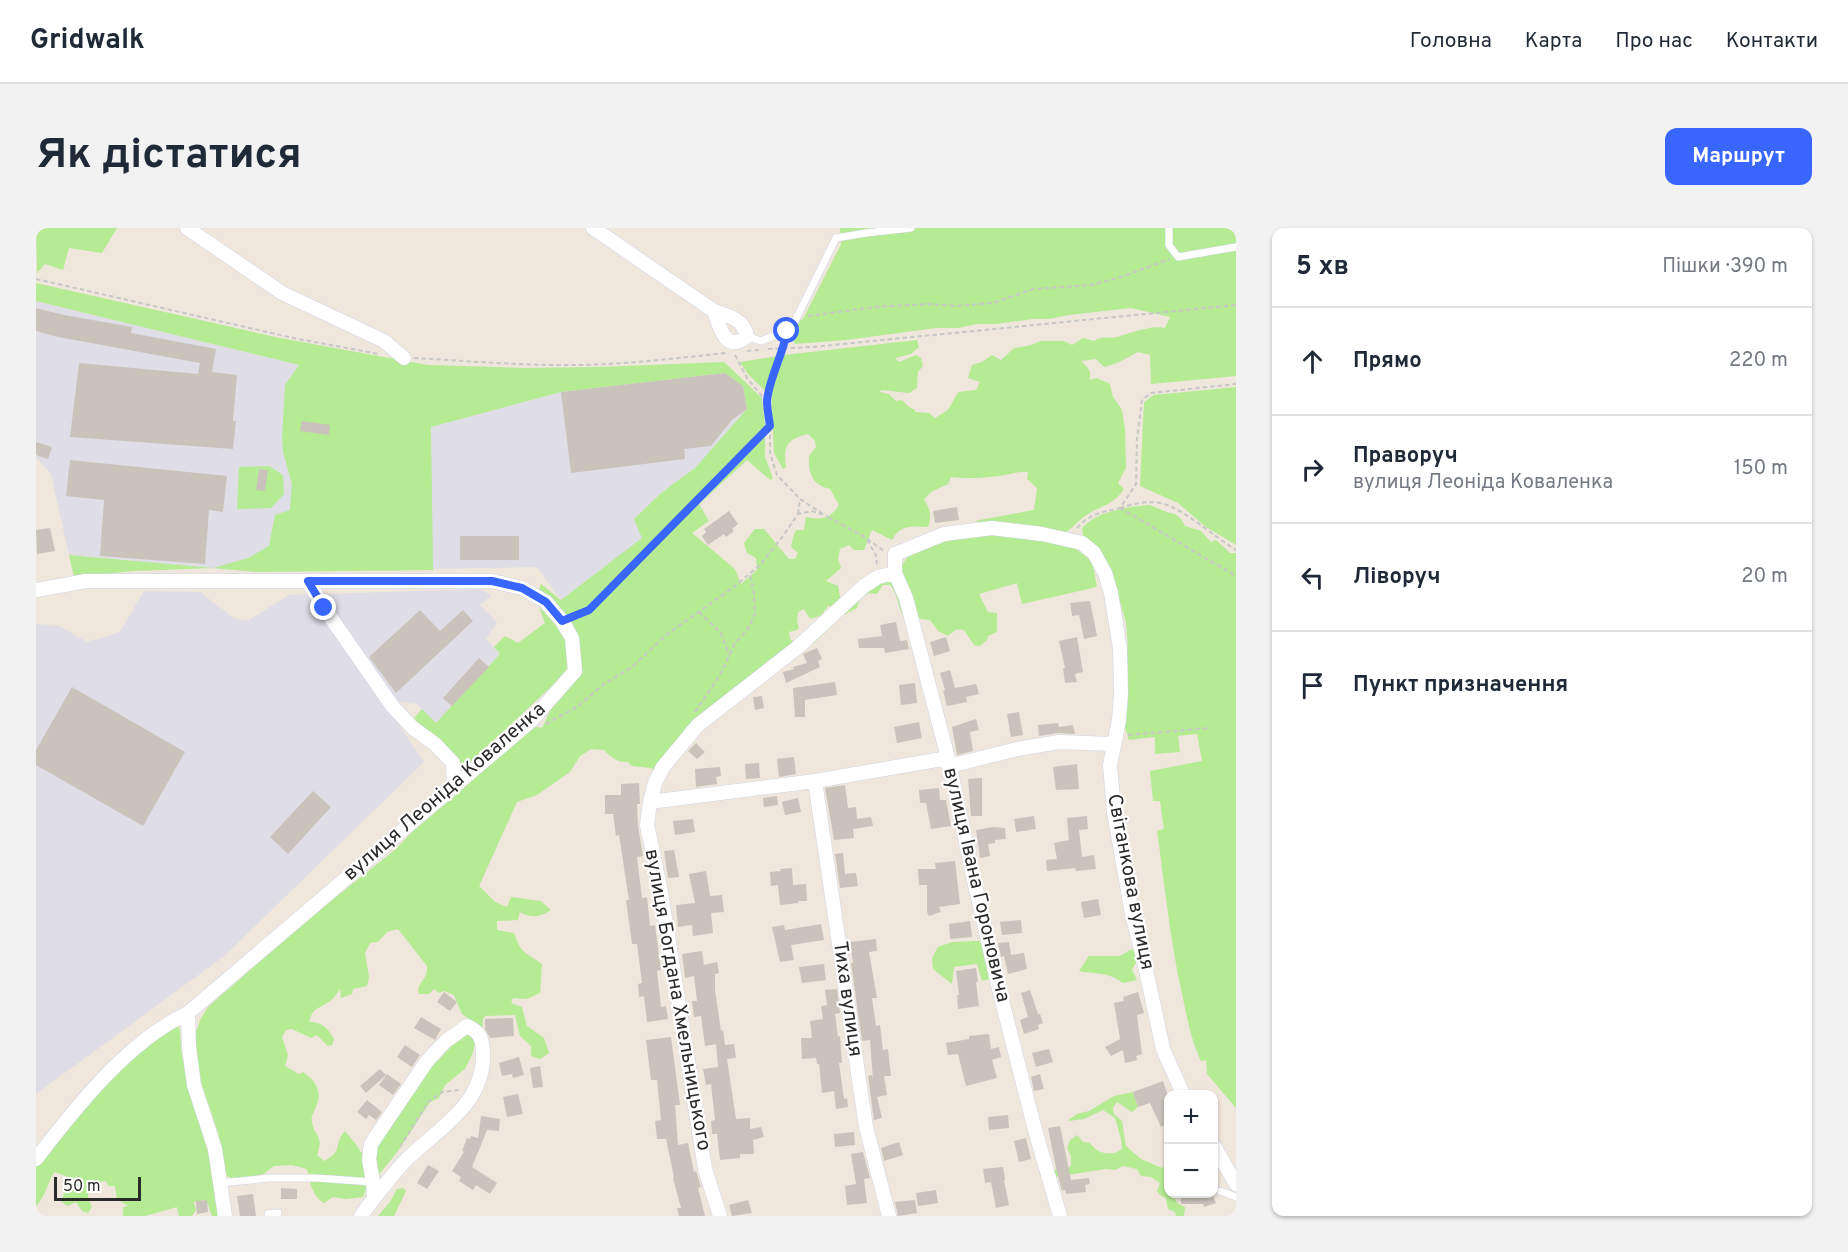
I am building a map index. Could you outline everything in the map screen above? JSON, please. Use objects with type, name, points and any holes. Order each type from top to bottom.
[{"type":"street","points":[[187,228],[282,293],[384,341],[404,358]]},
{"type":"street","points":[[593,228],[714,311],[730,316],[739,322],[747,336],[741,341],[727,340],[714,311]]},
{"type":"street","name":"Світанкова вулиця","points":[[896,554],[945,534],[993,528],[1066,538],[1082,543],[1094,553],[1105,573],[1111,593],[1120,649],[1119,720],[1110,765],[1114,812],[1124,873],[1163,1049],[1181,1090]]},
{"type":"street","name":"вулиця Івана Гороновича","points":[[896,554],[895,573],[906,598],[948,762],[999,989],[1035,1130],[1060,1216]]},
{"type":"street","points":[[878,577],[895,573]]},
{"type":"street","name":"вулиця Богдана Хмельницького","points":[[720,1216],[703,1157],[647,825],[650,802],[655,783],[663,767],[698,725],[798,647],[848,600],[878,577]]},
{"type":"street","name":"вулиця Леоніда Коваленка","points":[[36,590],[86,581],[492,581],[522,588],[546,602],[562,621],[572,638],[575,671],[532,720],[188,1013],[157,1030],[124,1059],[69,1116],[36,1159]]},
{"type":"street","points":[[308,581],[393,708],[413,728],[435,744],[453,763],[454,787]]},
{"type":"street","points":[[650,802],[948,762],[1059,742],[1113,744]]},
{"type":"street","name":"Тиха вулиця","points":[[814,781],[866,1127],[889,1216]]},
{"type":"street","points":[[188,1013],[189,1047],[194,1085],[215,1149],[225,1216]]},
{"type":"street","points":[[361,1216],[406,1160],[453,1119],[476,1090],[483,1065],[483,1043],[476,1030],[467,1026],[446,1041],[427,1061],[371,1144],[369,1159],[374,1198]]},
{"type":"street","points":[[1218,1153],[1236,1184]]},
{"type":"lane","points":[[747,336],[761,341],[787,331],[796,319],[836,238],[866,232],[911,228]]},
{"type":"lane","points":[[1169,228],[1169,245],[1178,257],[1236,247]]},
{"type":"lane","points":[[220,1183],[270,1178],[373,1182]]},
{"type":"lane","points":[[1221,1191],[1236,1197]]},
{"type":"lane","points":[[268,1216],[268,1214],[278,1213]]},
{"type":"path","points":[[796,319],[875,307],[993,303],[1033,289],[1091,285],[1178,257]]},
{"type":"path","points":[[744,352],[1236,304]]},
{"type":"path","points":[[787,331],[767,402],[770,453],[777,475],[800,499],[887,553],[896,554]]},
{"type":"path","points":[[734,352],[747,378],[767,402]]},
{"type":"path","points":[[1120,508],[1136,484],[1137,439],[1142,400],[1151,393],[1236,384]]},
{"type":"path","points":[[562,621],[589,610],[770,426]]},
{"type":"path","points":[[532,720],[539,724],[547,724],[577,707],[604,684],[632,667],[666,635],[760,565],[798,513],[800,499]]},
{"type":"path","points":[[1066,538],[1083,521],[1097,513],[1152,502],[1169,506],[1236,550]]},
{"type":"path","points":[[1120,508],[1236,576]]},
{"type":"path","points":[[798,513],[812,511],[827,516]]},
{"type":"path","points":[[863,536],[876,555],[878,577]]},
{"type":"path","points":[[689,734],[688,726],[696,709],[720,675],[735,643],[748,629],[755,614],[750,573]]},
{"type":"path","points":[[698,611],[721,633],[729,655]]},
{"type":"path","points":[[1113,744],[1123,735],[1209,728]]},
{"type":"path","points":[[399,1148],[428,1102],[441,1092],[477,1087]]},
{"type":"shaded area","points":[[36,301],[299,365],[431,427],[561,392],[725,373],[743,386],[747,409],[729,437],[695,468],[661,493],[634,519],[643,538],[561,600],[537,567],[256,572],[69,555],[51,474],[36,457]]},
{"type":"shaded area","points":[[481,589],[491,596],[480,605],[497,622],[486,639],[500,654],[436,724],[417,704],[396,701],[327,607],[325,594]]},
{"type":"shaded area","points":[[144,591],[200,592],[235,619],[249,620],[289,595],[310,594],[424,762],[223,957],[36,1094],[36,624],[59,626],[87,642],[120,632]]},
{"type":"green space","points":[[36,228],[117,228],[102,253],[69,248],[63,270],[45,264],[37,273]]},
{"type":"green space","points":[[840,228],[1236,228],[1236,376],[1151,384],[1150,355],[1138,352],[1104,367],[1096,359],[1081,361],[1090,372],[1089,380],[1097,378],[1110,384],[1113,397],[1122,410],[1126,468],[1118,483],[1124,489],[1110,503],[1090,512],[1062,534],[974,521],[1034,510],[1037,488],[1027,479],[1028,472],[981,478],[951,477],[948,484],[931,492],[924,499],[930,513],[928,527],[903,529],[892,540],[872,530],[864,550],[854,550],[849,545],[840,549],[838,558],[841,568],[826,581],[838,586],[840,597],[847,605],[855,594],[892,578],[901,591],[906,622],[890,585],[883,585],[877,594],[869,593],[860,599],[857,608],[838,618],[814,643],[810,644],[835,613],[829,605],[820,616],[810,619],[804,609],[798,612],[799,627],[789,632],[790,639],[793,641],[792,645],[769,660],[655,771],[651,768],[632,766],[628,762],[612,757],[604,750],[591,749],[580,756],[570,772],[537,795],[517,802],[479,886],[495,902],[507,907],[511,897],[541,901],[551,910],[535,916],[528,916],[520,912],[518,920],[497,921],[497,930],[514,933],[522,949],[542,964],[540,993],[527,999],[513,998],[511,1003],[522,1007],[527,1026],[544,1038],[549,1053],[540,1059],[531,1056],[531,1046],[520,1036],[515,1015],[485,1016],[482,1035],[476,1041],[465,1069],[445,1085],[439,1098],[430,1102],[398,1151],[377,1177],[373,1164],[375,1147],[430,1063],[472,1021],[462,1014],[454,995],[444,991],[439,993],[434,989],[429,994],[419,994],[418,990],[426,975],[427,966],[398,929],[387,932],[378,942],[370,943],[365,953],[369,977],[367,986],[353,989],[352,994],[341,998],[340,989],[331,1000],[313,1013],[309,1022],[321,1024],[327,1029],[334,1039],[332,1045],[328,1046],[317,1035],[311,1038],[292,1029],[286,1030],[282,1037],[288,1055],[285,1066],[299,1074],[303,1072],[314,1082],[318,1090],[318,1099],[312,1116],[314,1128],[320,1140],[317,1155],[324,1161],[334,1154],[345,1131],[366,1162],[368,1178],[363,1197],[346,1199],[333,1197],[324,1203],[314,1193],[307,1169],[292,1165],[274,1166],[259,1177],[231,1178],[224,1174],[219,1135],[200,1080],[193,1040],[201,1018],[208,1007],[311,917],[396,849],[413,831],[533,726],[542,728],[550,711],[572,682],[574,636],[572,622],[539,589],[541,584],[561,600],[642,538],[634,519],[661,493],[695,468],[747,409],[743,386],[725,373],[561,392],[431,427],[433,570],[256,572],[213,568],[248,558],[269,546],[275,515],[290,510],[292,484],[283,452],[282,438],[285,385],[299,365],[36,301],[36,283],[280,338],[428,365],[524,368],[724,362],[762,398],[765,457],[773,478],[770,480],[747,460],[699,504],[709,521],[692,533],[735,569],[741,584],[757,570],[756,558],[747,553],[744,543],[755,529],[764,529],[789,559],[795,559],[798,553],[791,547],[793,537],[796,530],[804,530],[806,517],[829,516],[839,505],[830,489],[819,484],[812,477],[809,456],[816,447],[815,441],[808,434],[795,438],[788,444],[785,454],[786,467],[783,469],[774,453],[771,389],[784,355],[917,340],[919,347],[911,354],[895,358],[899,362],[916,355],[921,358],[923,366],[918,372],[917,388],[909,393],[881,390],[880,392],[889,394],[896,401],[902,400],[915,412],[929,413],[935,418],[948,410],[958,392],[976,390],[980,382],[968,378],[972,365],[992,355],[1001,360],[1014,348],[1041,341],[1064,341],[1072,345],[1083,338],[1094,341],[1148,328],[1165,328],[1170,317],[1131,308],[1048,319],[936,328],[795,344],[793,339],[800,320],[803,319],[841,244]]},
{"type":"green space","points":[[778,356],[766,392],[748,374],[740,362]]},
{"type":"green space","points":[[1236,387],[1236,545],[1206,527],[1178,503],[1140,486],[1144,402],[1154,395]]},
{"type":"green space","points":[[269,466],[283,475],[284,494],[271,508],[237,509],[239,467]]},
{"type":"green space","points":[[1149,505],[1175,514],[1185,526],[1201,531],[1211,542],[1216,540],[1230,553],[1236,553],[1236,1108],[1207,1074],[1206,1060],[1201,1061],[1190,1028],[1174,953],[1157,831],[1164,829],[1160,801],[1153,801],[1150,771],[1202,761],[1197,734],[1178,736],[1180,752],[1155,754],[1155,737],[1129,740],[1124,725],[1124,651],[1128,645],[1126,621],[1121,604],[1084,541],[1082,528],[1088,522],[1104,514]]},
{"type":"green space","points":[[979,533],[1064,540],[1092,561],[1097,587],[1022,604],[1017,583],[979,594],[988,612],[997,613],[997,632],[988,636],[980,646],[974,645],[964,630],[957,629],[948,636],[938,631],[930,620],[921,619],[915,615],[900,568],[911,552],[940,539]]},
{"type":"green space","points":[[69,555],[213,568],[134,571],[74,577]]},
{"type":"green space","points":[[539,607],[568,645],[570,657],[565,674],[468,764],[458,768],[413,728],[415,717],[422,709],[436,723],[500,654],[494,647],[505,636],[518,643],[545,623]]},
{"type":"green space","points":[[980,941],[988,964],[989,979],[982,981],[977,964],[954,967],[952,984],[933,969],[932,958],[938,947],[952,942]]},
{"type":"green space","points":[[1132,949],[1138,959],[1132,970],[1137,980],[1123,983],[1106,975],[1079,971],[1089,956],[1120,956]]},
{"type":"green space","points":[[177,1026],[180,1029],[181,1049],[192,1103],[214,1173],[219,1216],[212,1216],[206,1200],[194,1202],[196,1210],[192,1216],[179,1216],[177,1207],[145,1216],[123,1216],[123,1207],[128,1206],[117,1199],[115,1186],[108,1186],[106,1181],[89,1189],[88,1198],[92,1207],[88,1213],[82,1211],[76,1202],[67,1206],[61,1201],[68,1184],[66,1176],[54,1172],[36,1206],[36,1164],[56,1137],[147,1042]]},
{"type":"green space","points":[[1133,1092],[1138,1107],[1132,1112],[1117,1102],[1113,1108],[1114,1114],[1122,1121],[1126,1146],[1141,1159],[1162,1168],[1164,1166],[1164,1197],[1157,1191],[1160,1183],[1151,1177],[1141,1176],[1137,1169],[1123,1166],[1115,1170],[1106,1169],[1054,1177],[1051,1167],[1066,1171],[1071,1165],[1071,1156],[1067,1148],[1070,1140],[1077,1135],[1083,1142],[1090,1143],[1101,1152],[1109,1154],[1122,1149],[1115,1118],[1103,1110],[1084,1119],[1067,1121],[1114,1096]]},
{"type":"green space","points":[[403,1188],[406,1191],[394,1216],[378,1216],[397,1189]]},
{"type":"green space","points":[[1166,1198],[1176,1198],[1177,1203],[1185,1207],[1184,1216],[1176,1216],[1175,1212],[1168,1209]]},
{"type":"building","points":[[36,308],[132,327],[131,333],[216,349],[212,372],[237,375],[233,449],[70,437],[79,363],[198,374],[200,363],[36,331]]},
{"type":"building","points":[[725,373],[743,386],[747,409],[732,420],[711,446],[684,449],[685,459],[571,473],[561,392]]},
{"type":"building","points":[[302,421],[330,425],[329,435],[300,431]]},
{"type":"building","points":[[36,442],[52,447],[48,459],[36,455]]},
{"type":"building","points":[[70,460],[227,476],[223,512],[209,510],[205,564],[100,556],[104,500],[66,496]]},
{"type":"building","points":[[259,469],[268,470],[265,491],[256,490]]},
{"type":"building","points":[[957,507],[959,520],[935,523],[933,511]]},
{"type":"building","points":[[729,511],[738,524],[732,529],[734,531],[726,537],[724,534],[708,545],[702,536],[706,532],[704,529]]},
{"type":"building","points":[[50,528],[55,551],[37,554],[36,530]]},
{"type":"building","points":[[460,536],[519,536],[519,560],[460,560]]},
{"type":"building","points":[[1090,601],[1097,636],[1084,639],[1079,615],[1072,616],[1070,603]]},
{"type":"building","points":[[420,610],[440,631],[463,610],[473,621],[396,693],[369,657]]},
{"type":"building","points":[[896,622],[900,641],[907,640],[909,649],[885,653],[884,648],[859,648],[858,639],[882,636],[880,625]]},
{"type":"building","points":[[946,637],[950,651],[934,656],[930,642]]},
{"type":"building","points":[[1077,637],[1083,672],[1075,674],[1077,682],[1065,683],[1063,668],[1065,668],[1059,641]]},
{"type":"building","points":[[817,648],[822,659],[818,661],[820,667],[786,683],[783,672],[807,663],[803,654]]},
{"type":"building","points":[[479,658],[489,667],[452,706],[443,698]]},
{"type":"building","points":[[950,670],[955,688],[976,684],[979,694],[966,697],[967,702],[947,706],[940,673]]},
{"type":"building","points":[[835,682],[837,695],[805,700],[805,717],[795,717],[793,688]]},
{"type":"building","points":[[915,683],[917,703],[901,705],[899,685]]},
{"type":"building","points":[[72,687],[185,752],[143,826],[36,765],[36,750]]},
{"type":"building","points":[[762,696],[764,708],[755,710],[753,697]]},
{"type":"building","points":[[1019,712],[1023,735],[1011,737],[1007,714]]},
{"type":"building","points":[[976,719],[979,730],[970,732],[973,751],[957,755],[952,727]]},
{"type":"building","points":[[919,722],[922,738],[897,743],[894,727]]},
{"type":"building","points":[[1058,723],[1059,727],[1073,725],[1075,734],[1058,733],[1039,736],[1038,725]]},
{"type":"building","points":[[696,743],[705,752],[697,759],[688,751]]},
{"type":"building","points":[[794,757],[796,774],[779,777],[777,759]]},
{"type":"building","points":[[759,763],[760,778],[746,779],[745,764]]},
{"type":"building","points":[[1077,764],[1079,789],[1056,790],[1053,767]]},
{"type":"building","points":[[720,767],[721,776],[716,777],[717,784],[696,787],[695,769]]},
{"type":"building","points":[[982,778],[982,816],[971,816],[968,779]]},
{"type":"building","points":[[639,783],[638,826],[643,856],[637,857],[642,898],[647,897],[650,926],[655,925],[661,970],[657,971],[661,1007],[666,1006],[668,1019],[647,1022],[644,996],[639,997],[638,984],[642,983],[637,944],[632,944],[626,900],[629,900],[619,835],[616,836],[613,814],[605,814],[605,795],[621,795],[621,784]]},
{"type":"building","points":[[845,785],[848,808],[856,807],[857,819],[871,817],[873,826],[853,829],[854,838],[834,840],[825,788]]},
{"type":"building","points":[[939,788],[940,800],[946,800],[951,826],[931,829],[926,803],[920,803],[919,790]]},
{"type":"building","points":[[313,791],[331,807],[288,854],[270,837]]},
{"type":"building","points":[[777,796],[778,805],[764,807],[763,798]]},
{"type":"building","points":[[798,798],[801,812],[785,815],[782,802]]},
{"type":"building","points":[[1034,816],[1036,829],[1016,832],[1014,819]]},
{"type":"building","points":[[1087,816],[1088,829],[1079,830],[1082,857],[1094,855],[1096,869],[1076,871],[1075,868],[1047,871],[1046,860],[1057,859],[1054,843],[1069,840],[1067,818]]},
{"type":"building","points":[[693,819],[695,832],[675,835],[673,821]]},
{"type":"building","points":[[993,827],[1005,828],[1006,839],[995,840],[995,843],[988,844],[990,856],[980,858],[976,830]]},
{"type":"building","points":[[674,850],[679,877],[668,878],[664,851]]},
{"type":"building","points":[[843,853],[845,874],[856,873],[858,886],[840,888],[835,854]]},
{"type":"building","points":[[955,861],[960,904],[939,907],[941,912],[929,916],[927,885],[919,885],[918,869],[936,869],[935,863]]},
{"type":"building","points":[[792,868],[793,885],[806,884],[807,901],[780,905],[778,885],[771,886],[770,872]]},
{"type":"building","points":[[706,871],[710,896],[722,895],[724,912],[711,913],[713,933],[693,936],[692,925],[678,927],[676,905],[695,903],[689,874]]},
{"type":"building","points":[[1098,899],[1101,915],[1084,918],[1081,902]]},
{"type":"building","points":[[1021,920],[1022,933],[1002,935],[1000,922]]},
{"type":"building","points":[[970,921],[972,937],[950,939],[949,924]]},
{"type":"building","points":[[821,924],[824,940],[791,945],[794,960],[780,962],[772,927],[784,925],[785,930]]},
{"type":"building","points":[[876,939],[877,951],[869,952],[877,998],[872,998],[876,1026],[880,1025],[883,1050],[888,1049],[891,1076],[884,1076],[887,1095],[877,1097],[882,1118],[874,1120],[868,1076],[872,1075],[873,1080],[870,1040],[862,1041],[850,942]]},
{"type":"building","points":[[1009,942],[1011,955],[1024,953],[1027,969],[1008,974],[998,943]]},
{"type":"building","points":[[702,951],[704,965],[717,962],[719,973],[715,974],[715,990],[721,1031],[723,1030],[725,1045],[734,1044],[736,1058],[727,1059],[736,1119],[750,1118],[750,1129],[761,1127],[764,1137],[753,1140],[754,1154],[740,1154],[740,1158],[720,1160],[717,1134],[712,1134],[711,1121],[715,1120],[711,1084],[706,1085],[703,1069],[718,1067],[716,1044],[705,1046],[701,1016],[694,1017],[692,1001],[697,1001],[694,976],[685,978],[682,954]]},
{"type":"building","points":[[824,964],[826,980],[802,983],[799,967]]},
{"type":"building","points":[[976,968],[979,1006],[958,1009],[956,971]]},
{"type":"building","points":[[837,989],[840,1013],[835,1014],[838,1037],[840,1036],[842,1063],[839,1063],[844,1099],[847,1098],[848,1107],[836,1109],[834,1091],[822,1093],[819,1064],[816,1058],[802,1059],[801,1038],[812,1038],[810,1021],[823,1019],[821,1006],[827,1005],[825,990]]},
{"type":"building","points":[[1030,990],[1043,1023],[1038,1025],[1039,1029],[1024,1034],[1020,1020],[1028,1017],[1021,993]]},
{"type":"building","points":[[444,992],[457,1002],[450,1011],[437,1002]]},
{"type":"building","points":[[1138,992],[1144,1013],[1137,1015],[1142,1054],[1136,1056],[1137,1060],[1125,1063],[1123,1050],[1111,1056],[1105,1047],[1120,1039],[1114,1003],[1124,1001],[1123,997]]},
{"type":"building","points":[[421,1017],[441,1029],[435,1040],[414,1028]]},
{"type":"building","points":[[513,1018],[514,1036],[490,1038],[485,1029],[485,1019]]},
{"type":"building","points":[[989,1034],[991,1049],[999,1047],[1001,1057],[992,1060],[997,1078],[966,1086],[958,1054],[948,1055],[946,1043],[969,1039],[969,1036]]},
{"type":"building","points":[[671,1037],[680,1105],[675,1105],[678,1145],[688,1143],[694,1172],[696,1171],[701,1187],[698,1188],[705,1216],[679,1216],[677,1208],[681,1208],[666,1139],[657,1139],[655,1121],[661,1120],[657,1080],[651,1080],[646,1040]]},
{"type":"building","points":[[405,1045],[420,1055],[412,1067],[397,1057]]},
{"type":"building","points":[[1049,1049],[1053,1062],[1036,1067],[1032,1053]]},
{"type":"building","points":[[519,1057],[524,1075],[513,1078],[512,1074],[502,1076],[499,1063]]},
{"type":"building","points":[[540,1066],[543,1087],[533,1088],[530,1068]]},
{"type":"building","points":[[380,1069],[386,1075],[366,1093],[360,1086]]},
{"type":"building","points":[[387,1074],[401,1084],[393,1095],[379,1085]]},
{"type":"building","points":[[1040,1074],[1044,1089],[1034,1091],[1031,1077]]},
{"type":"building","points":[[1163,1081],[1166,1090],[1164,1090],[1164,1126],[1161,1127],[1150,1103],[1138,1107],[1133,1092]]},
{"type":"building","points":[[518,1094],[523,1114],[507,1117],[503,1097]]},
{"type":"building","points":[[367,1100],[382,1112],[376,1120],[369,1115],[366,1119],[357,1112]]},
{"type":"building","points":[[1008,1115],[1009,1128],[989,1130],[988,1117]]},
{"type":"building","points":[[481,1116],[500,1119],[499,1131],[487,1130],[472,1167],[497,1183],[490,1194],[476,1185],[473,1190],[459,1181],[461,1177],[452,1171],[464,1152],[462,1151],[467,1138],[470,1139],[471,1136],[478,1138]]},
{"type":"building","points":[[1060,1126],[1071,1180],[1089,1178],[1090,1184],[1085,1185],[1086,1192],[1066,1194],[1065,1190],[1062,1191],[1048,1128]]},
{"type":"building","points":[[854,1132],[855,1145],[835,1147],[834,1134]]},
{"type":"building","points":[[1026,1138],[1031,1159],[1019,1162],[1014,1141]]},
{"type":"building","points":[[899,1142],[903,1155],[884,1161],[881,1148]]},
{"type":"building","points":[[863,1152],[870,1178],[864,1179],[867,1203],[847,1205],[845,1186],[856,1184],[851,1154]]},
{"type":"building","points":[[428,1165],[439,1171],[427,1189],[417,1183]]},
{"type":"building","points":[[1003,1167],[1009,1205],[996,1208],[991,1182],[985,1183],[983,1169]]},
{"type":"building","points":[[281,1188],[297,1189],[297,1199],[281,1199]]},
{"type":"building","points":[[936,1190],[938,1203],[918,1206],[916,1193]]},
{"type":"building","points":[[253,1194],[256,1216],[240,1216],[237,1196]]},
{"type":"building","points":[[1181,1198],[1214,1198],[1216,1203],[1204,1207],[1203,1204],[1181,1204]]},
{"type":"building","points":[[207,1200],[208,1212],[197,1214],[196,1201]]},
{"type":"building","points":[[748,1200],[752,1213],[732,1216],[729,1205]]},
{"type":"building","points":[[915,1200],[917,1213],[898,1216],[895,1202]]},
{"type":"route","points":[[324,608],[308,581],[492,581],[522,588],[546,602],[562,621],[589,610],[770,426],[767,402],[787,331]]}]
